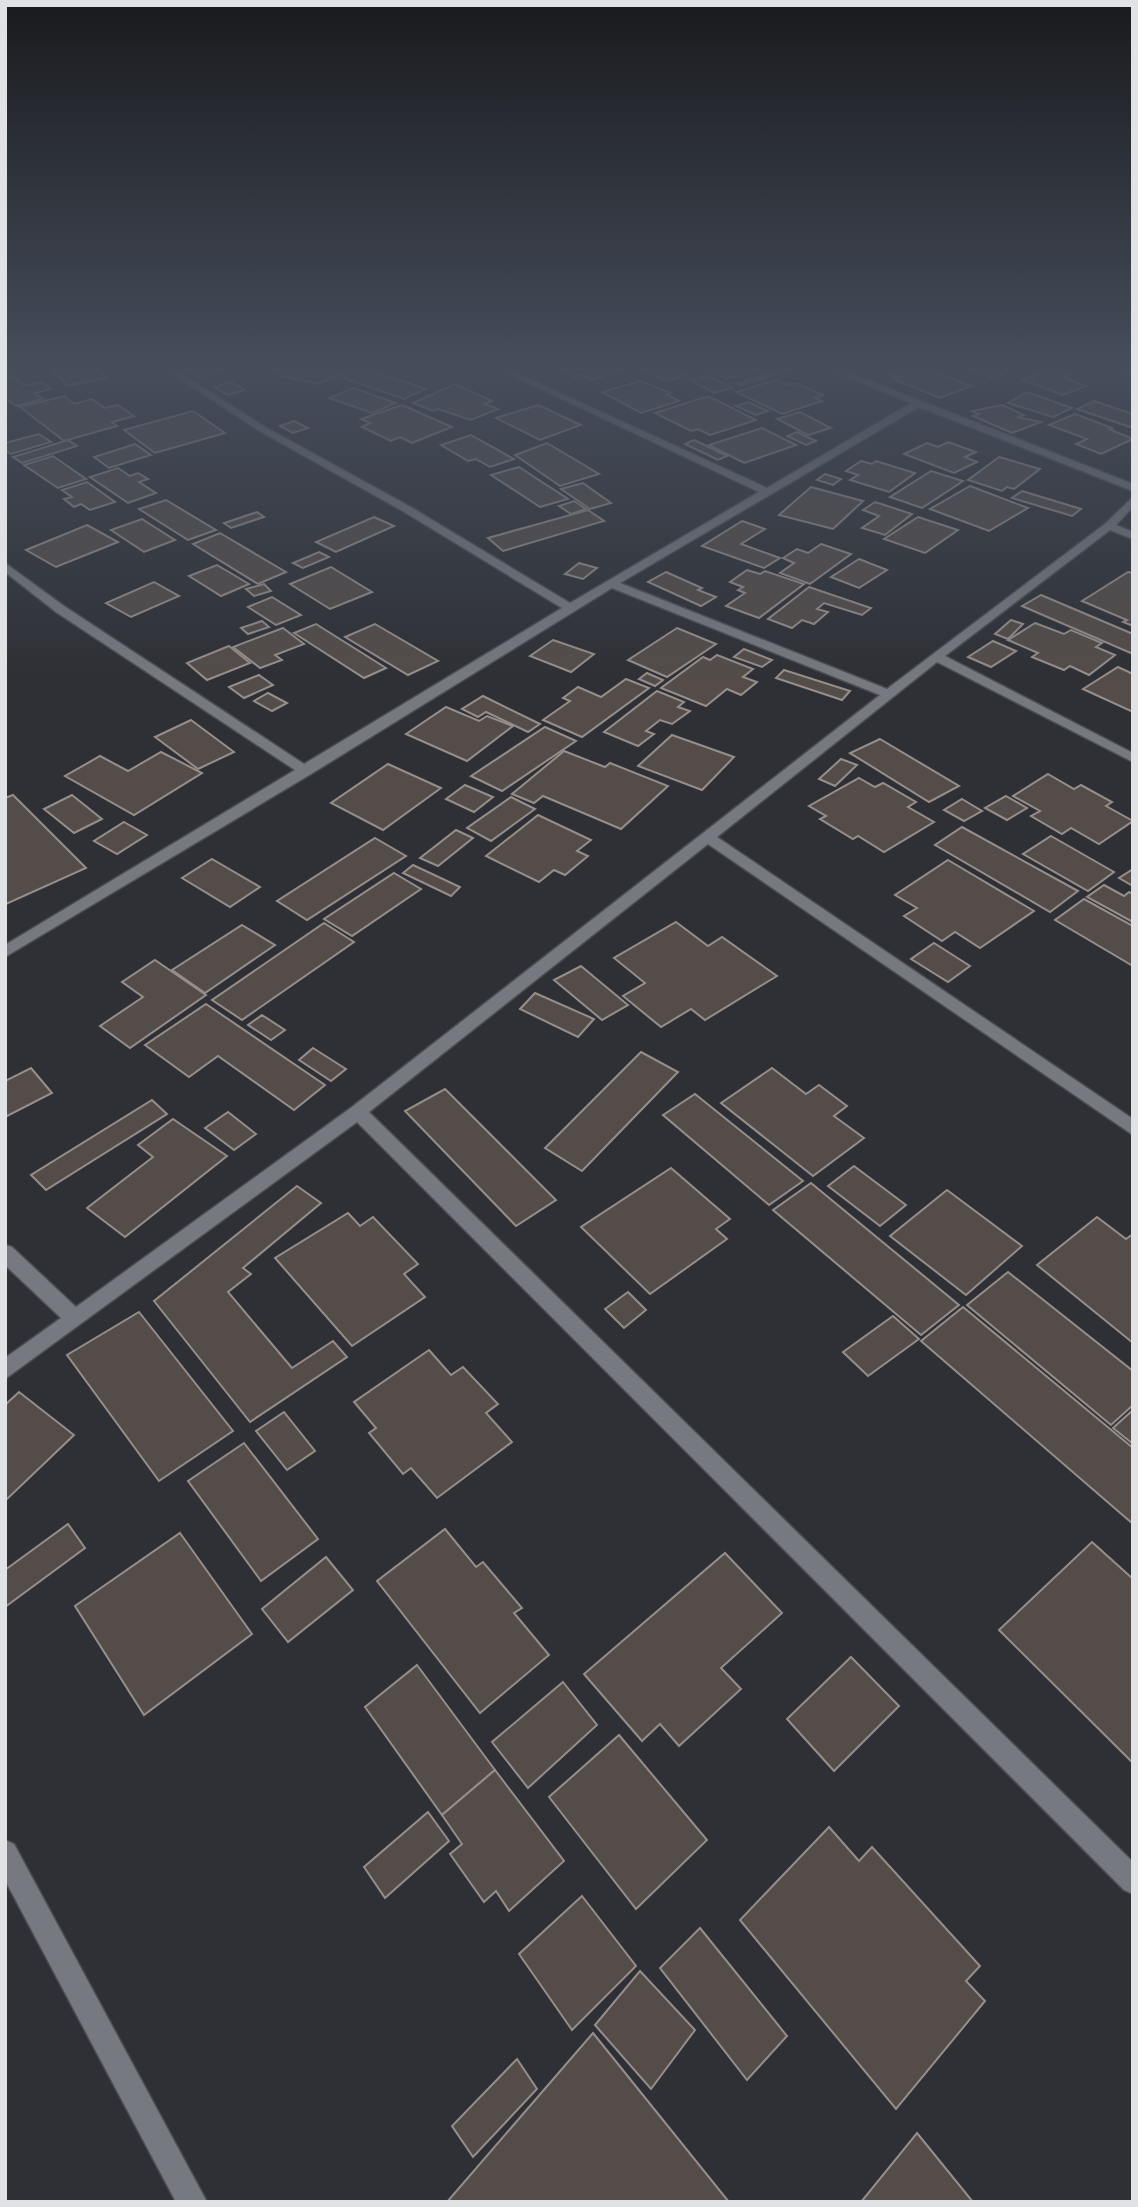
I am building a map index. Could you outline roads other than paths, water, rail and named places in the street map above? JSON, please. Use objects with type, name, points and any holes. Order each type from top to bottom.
[{"type":"street","points":[[339,472],[570,608]]},
{"type":"street","points":[[724,472],[767,492]]},
{"type":"street","points":[[5,952],[570,608],[801,472]]},
{"type":"street","points":[[1092,472],[1133,488]]},
{"type":"street","points":[[5,1370],[358,1112],[936,657],[1109,526],[1133,500]]},
{"type":"street","points":[[1109,526],[1133,536]]},
{"type":"street","points":[[5,566],[60,609],[306,771]]},
{"type":"street","points":[[612,584],[889,694]]},
{"type":"street","points":[[936,657],[1133,758]]},
{"type":"street","points":[[707,837],[1133,1128]]},
{"type":"street","points":[[358,1112],[1133,1881]]},
{"type":"street","points":[[5,1253],[74,1318]]},
{"type":"street","points":[[5,1853],[192,2202]]}]
